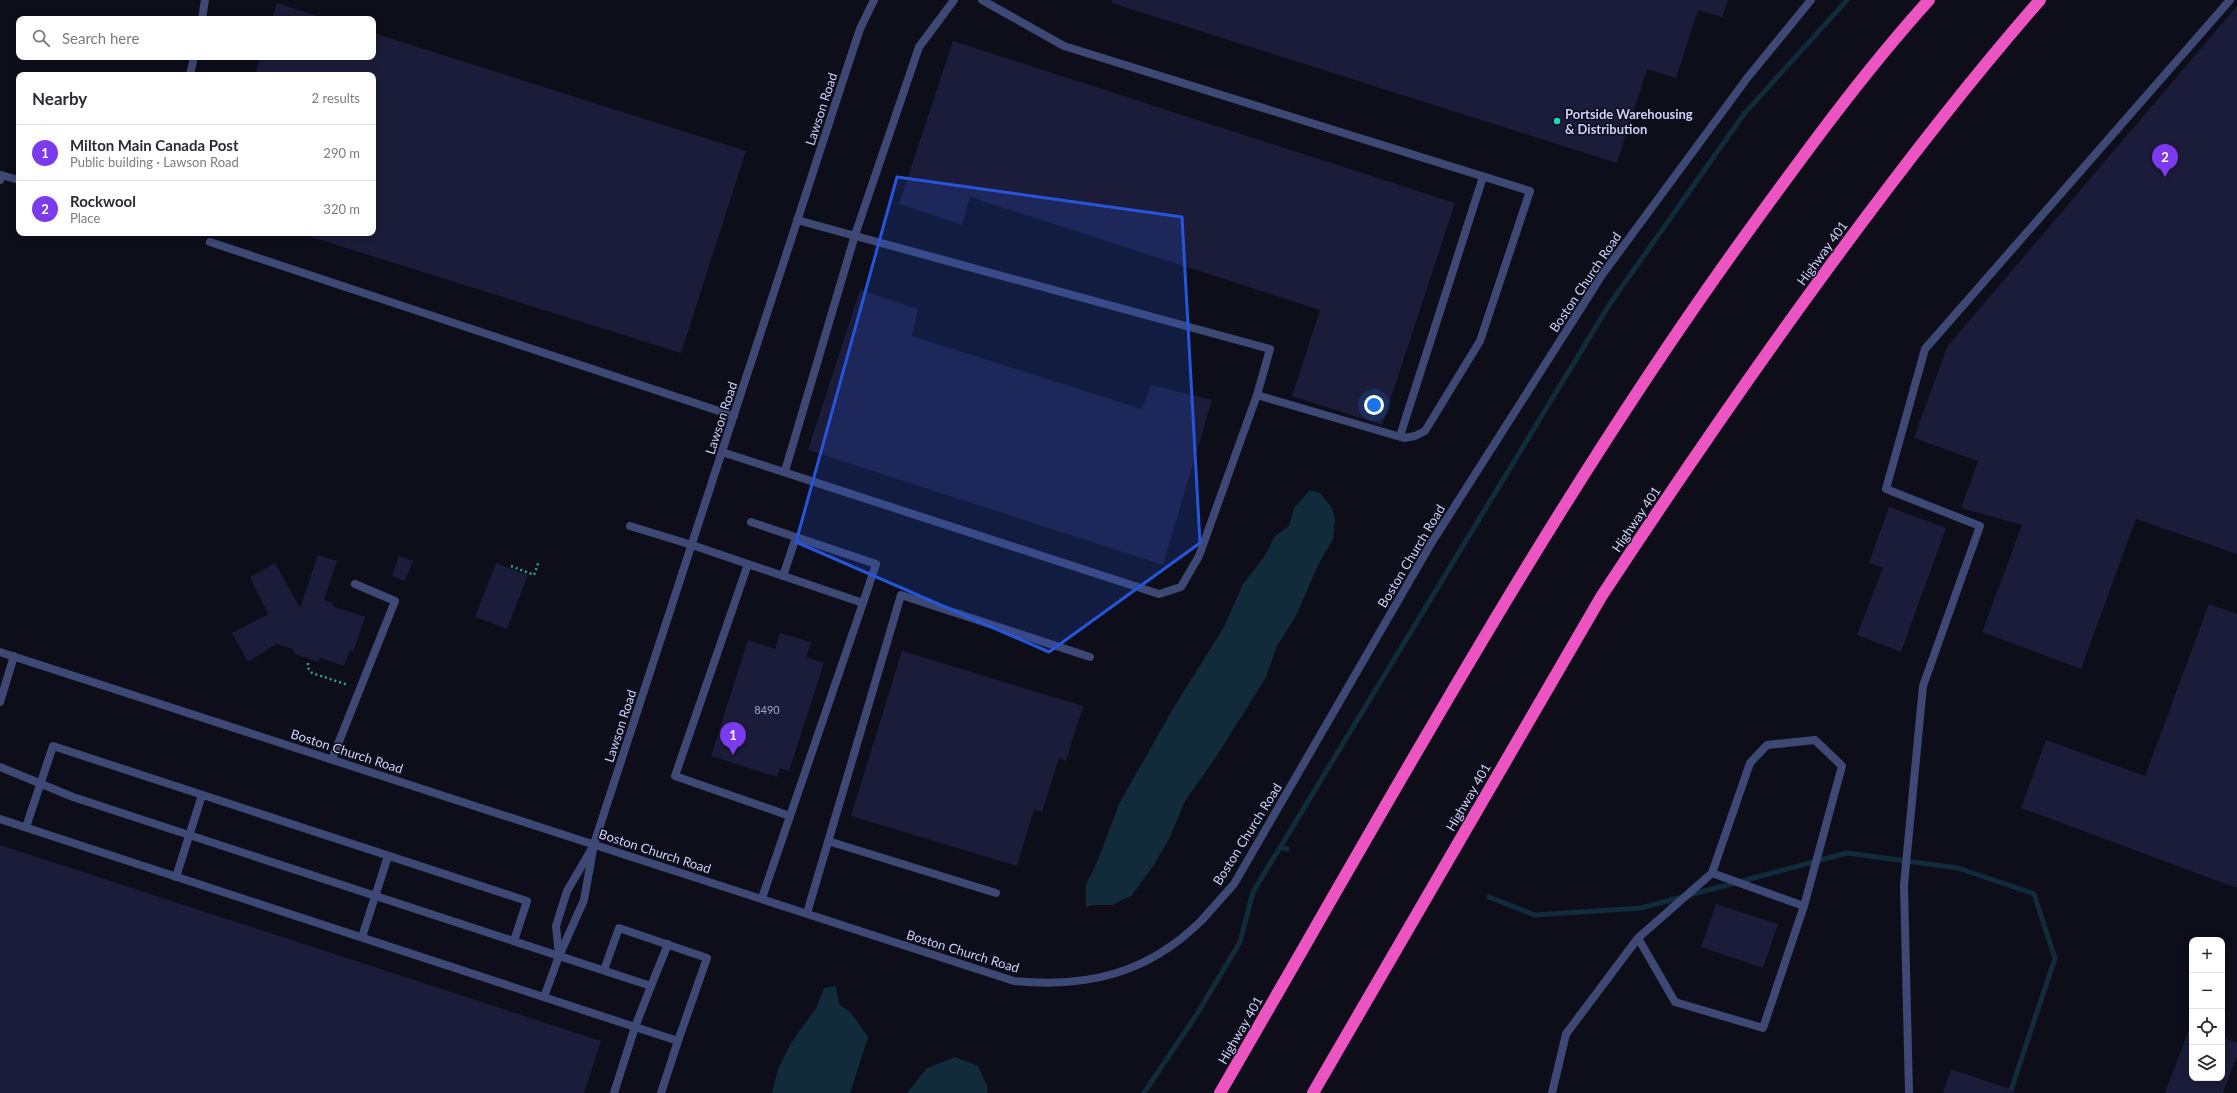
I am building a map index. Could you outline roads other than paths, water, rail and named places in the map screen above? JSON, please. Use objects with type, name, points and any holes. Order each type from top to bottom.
[{"type":"highway","name":"Highway 401","points":[[1220,1093],[1329,905],[1390,794],[1584,476],[1687,316],[1811,145],[1929,0]]},
{"type":"highway","name":"Highway 401","points":[[1313,1093],[1601,597],[1646,528],[1754,370],[1882,194],[1988,60],[2040,0]]},
{"type":"street","points":[[202,16],[205,0]]},
{"type":"street","name":"Lawson Road","points":[[594,844],[860,29],[874,0]]},
{"type":"street","points":[[785,471],[855,235],[919,47],[954,0]]},
{"type":"street","points":[[982,0],[1064,46],[1530,191],[1480,341],[1425,431],[1415,436],[1400,436],[1257,395]]},
{"type":"street","name":"Boston Church Road","points":[[0,652],[1014,981],[1046,984],[1075,983],[1105,977],[1136,966],[1171,945],[1200,921],[1234,884],[1432,542],[1602,274],[1748,77],[1811,0]]},
{"type":"street","points":[[1909,1093],[1904,885],[1923,686],[1980,526],[1886,489],[1925,348],[2230,0]]},
{"type":"street","points":[[191,72],[193,60]]},
{"type":"street","points":[[0,177],[16,180]]},
{"type":"street","points":[[1400,436],[1482,177]]},
{"type":"street","points":[[722,452],[785,471],[1159,594],[1182,587],[1199,556],[1257,395],[1270,349],[797,220]]},
{"type":"street","points":[[210,242],[734,416]]},
{"type":"street","points":[[751,522],[876,564],[762,898]]},
{"type":"street","points":[[630,526],[692,545],[863,604]]},
{"type":"street","points":[[783,576],[796,537]]},
{"type":"street","points":[[748,564],[675,776],[790,816]]},
{"type":"street","points":[[332,759],[394,601],[355,584]]},
{"type":"street","points":[[807,913],[901,595],[1090,657]]},
{"type":"street","points":[[0,702],[14,656]]},
{"type":"street","points":[[1552,1093],[1566,1034],[1638,938],[1712,873],[1750,763],[1767,745],[1815,740],[1842,766],[1804,906],[1763,1028],[1674,1002],[1638,938]]},
{"type":"street","points":[[26,827],[53,746],[527,901],[514,941]]},
{"type":"street","points":[[0,768],[73,797],[651,986]]},
{"type":"street","points":[[176,876],[202,795]]},
{"type":"street","points":[[0,819],[678,1041]]},
{"type":"street","points":[[828,841],[996,893]]},
{"type":"street","points":[[559,956],[556,926],[567,892],[594,844]]},
{"type":"street","points":[[544,997],[559,956],[584,900],[594,844]]},
{"type":"street","points":[[362,938],[388,856]]},
{"type":"street","points":[[1712,873],[1804,906]]},
{"type":"street","points":[[604,970],[618,928],[707,958],[661,1093]]},
{"type":"street","points":[[614,1093],[651,986],[668,944]]},
{"type":"water","points":[[1310,490],[1320,493],[1332,508],[1335,519],[1333,539],[1318,565],[1297,614],[1277,646],[1265,679],[1214,760],[1185,801],[1170,837],[1154,865],[1132,895],[1112,905],[1093,905],[1086,907],[1086,884],[1095,867],[1120,802],[1174,707],[1224,627],[1243,584],[1264,557],[1275,536],[1289,526],[1294,508]]},
{"type":"water","points":[[836,986],[839,1004],[851,1013],[868,1037],[850,1093],[772,1093],[778,1069],[791,1043],[816,1008],[824,988]]},
{"type":"water","points":[[955,1057],[978,1066],[988,1088],[987,1093],[907,1093],[927,1068]]},
{"type":"waterway","points":[[1144,1093],[1197,1014],[1240,942],[1253,892],[1609,305],[1744,114],[1847,0]]},
{"type":"waterway","points":[[1280,847],[1287,849]]},
{"type":"waterway","points":[[1489,897],[1535,915],[1641,908],[1847,853],[1958,868],[2034,894],[2055,958],[2010,1093]]},
{"type":"place","name":"Portside Warehousing & Distribution","points":[[1557,121]]},
{"type":"place","name":"Rockwool","points":[[2165,177]]},
{"type":"place","name":"Milton Main Canada Post","points":[[733,755]]}]
